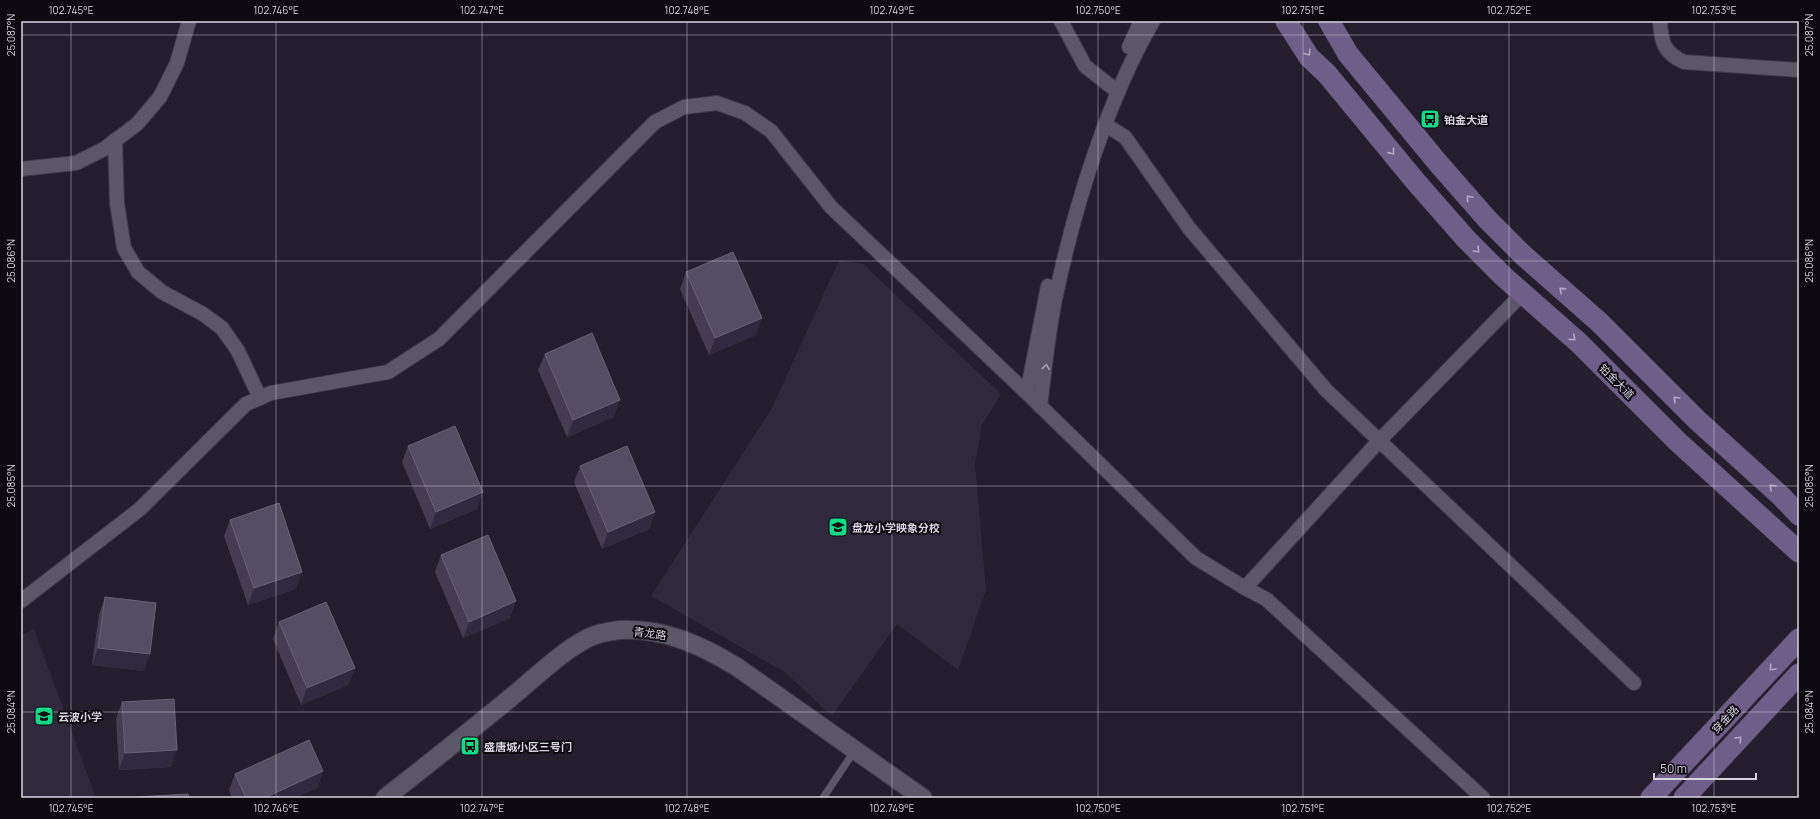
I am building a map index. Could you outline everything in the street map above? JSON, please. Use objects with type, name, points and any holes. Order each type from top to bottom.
[{"type":"main road","name":"铂金大道","points":[[1286,21],[1309,57],[1327,74],[1416,182],[1466,239],[1579,343],[1677,441],[1799,552]]},
{"type":"main road","points":[[1329,21],[1348,54],[1438,163],[1487,219],[1523,255],[1598,322],[1697,420],[1781,496],[1799,515]]},
{"type":"main road","name":"穿金路","points":[[1652,798],[1799,639]]},
{"type":"main road","points":[[1684,798],[1799,674]]},
{"type":"street","points":[[21,169],[76,163],[104,149],[137,124],[160,97],[177,63],[189,21]]},
{"type":"street","points":[[1061,21],[1085,66],[1114,89]]},
{"type":"street","points":[[1027,393],[1046,296],[1063,223],[1083,161],[1141,21]]},
{"type":"street","points":[[1040,406],[1055,296],[1072,224],[1106,125],[1114,89],[1153,21]]},
{"type":"street","points":[[1660,21],[1663,45],[1673,57],[1684,62],[1799,70]]},
{"type":"street","points":[[21,601],[140,509],[246,404],[270,393],[388,372],[439,340],[654,122],[684,107],[717,103],[745,112],[771,131],[831,207],[1027,393],[1196,558],[1266,599],[1483,798]]},
{"type":"street","points":[[1106,125],[1125,137],[1189,228],[1326,390],[1634,683]]},
{"type":"street","points":[[115,140],[117,202],[124,248],[138,272],[162,292],[203,314],[222,328],[238,350],[260,398]]},
{"type":"street","points":[[1245,588],[1379,441],[1523,293]]},
{"type":"street","name":"青龙路","points":[[385,798],[439,757],[561,656],[589,638],[620,630],[647,632],[682,638],[709,650],[923,798]]},
{"type":"lane","points":[[823,798],[855,750]]},
{"type":"shaded area","name":"盘龙小学映象分校","points":[[839,260],[863,264],[1001,394],[982,425],[975,464],[986,590],[958,670],[897,624],[832,716],[786,673],[651,596],[772,408]]},
{"type":"shaded area","name":"云波小学","points":[[34,629],[96,798],[21,798],[21,635]]},
{"type":"building","points":[[733,252],[762,318],[715,338],[686,272]]},
{"type":"building","points":[[592,333],[620,400],[573,420],[545,354]]},
{"type":"building","points":[[455,426],[483,492],[436,512],[408,446]]},
{"type":"building","points":[[627,446],[655,512],[608,532],[580,466]]},
{"type":"building","points":[[279,503],[302,572],[254,588],[230,520]]},
{"type":"building","points":[[488,535],[516,601],[469,622],[441,555]]},
{"type":"building","points":[[105,597],[156,603],[150,654],[98,648]]},
{"type":"building","points":[[326,602],[355,668],[307,688],[279,622]]},
{"type":"building","points":[[174,699],[177,750],[125,753],[122,702]]},
{"type":"building","points":[[309,740],[323,771],[264,798],[246,798],[235,774]]},
{"type":"building","points":[[188,794],[189,798],[136,798],[136,797]]},
{"type":"place","name":"铂金大道","points":[[1430,119]]},
{"type":"place","name":"盘龙小学映象分校","points":[[838,527]]},
{"type":"place","name":"云波小学","points":[[44,716]]},
{"type":"place","name":"盛唐城小区三号门","points":[[470,746]]}]
